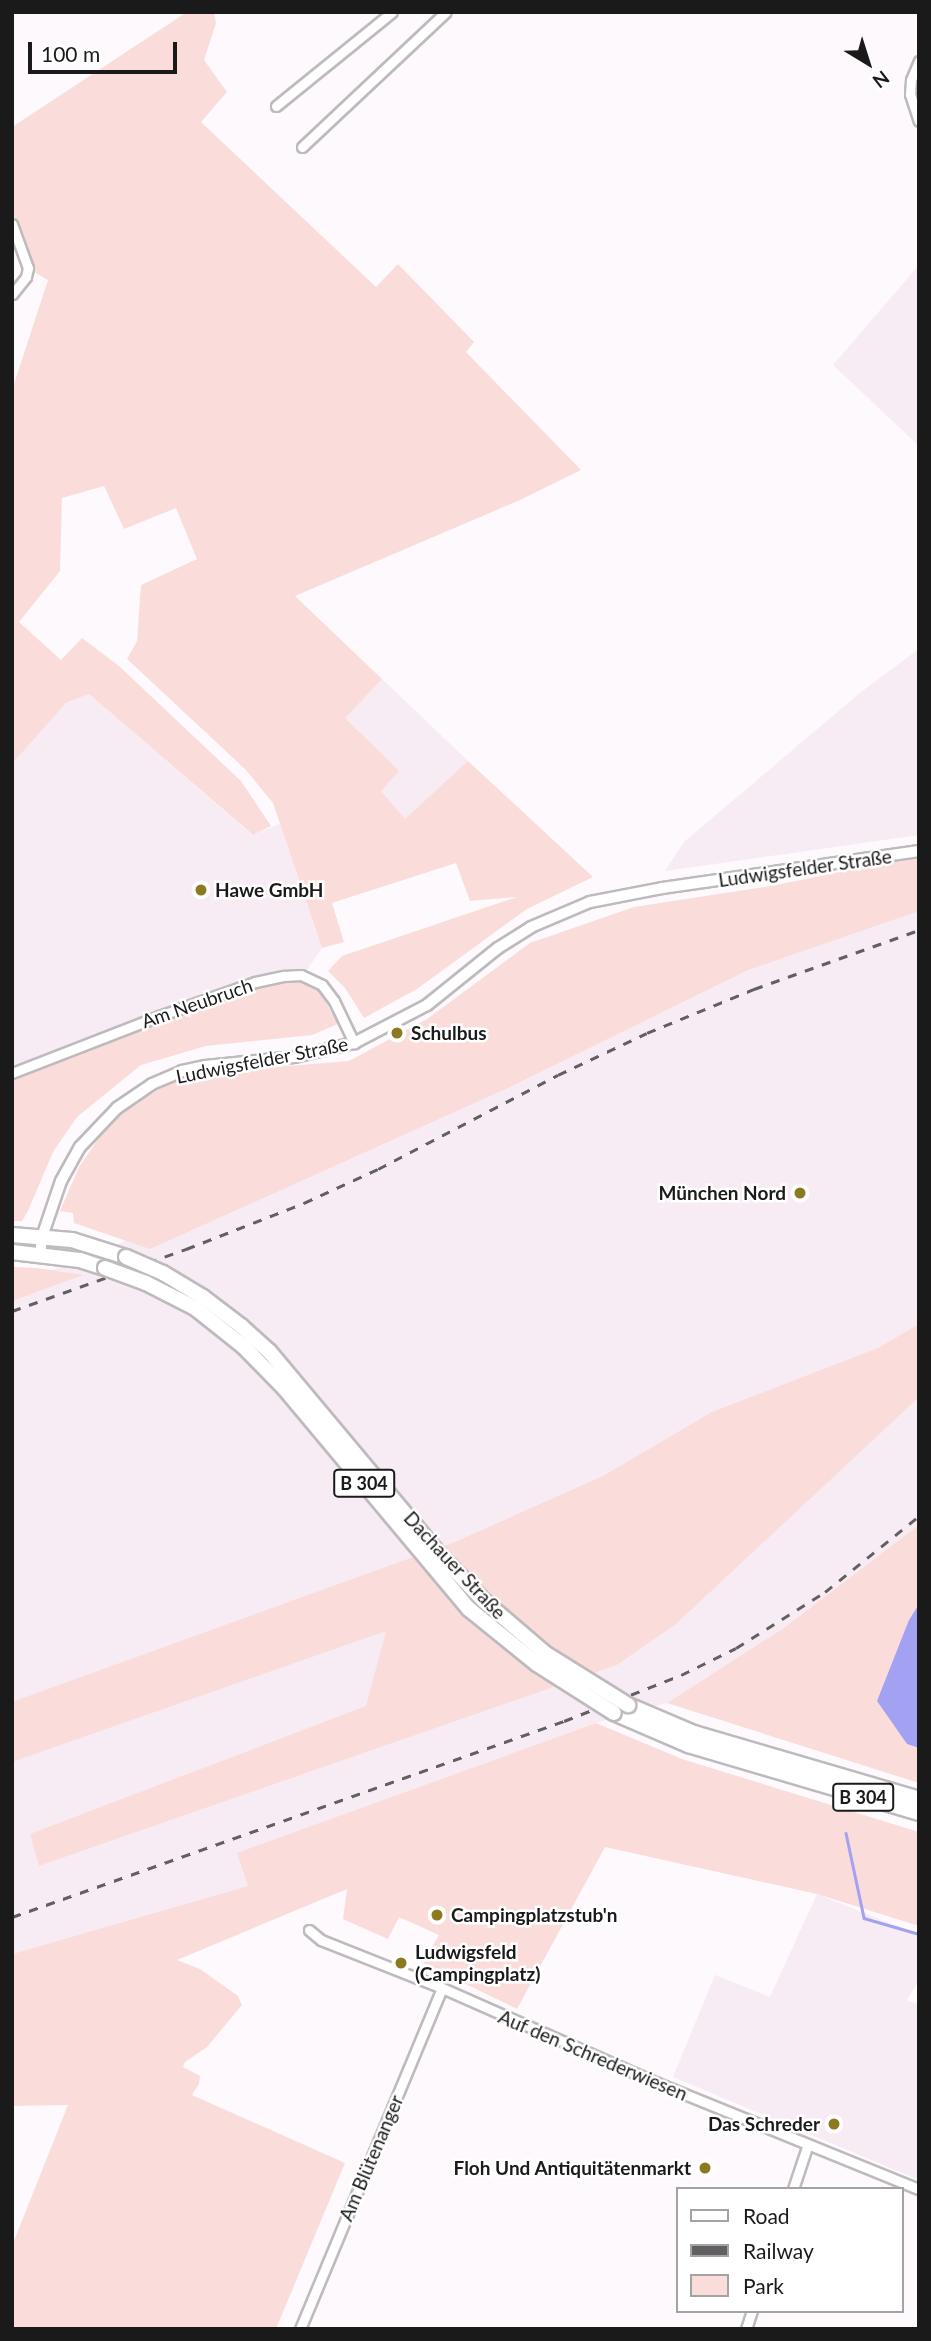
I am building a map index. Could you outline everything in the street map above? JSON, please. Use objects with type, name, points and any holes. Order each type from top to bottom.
[{"type":"main road","name":"Dachauer Straße","points":[[12,1235],[99,1246],[203,1297],[241,1326],[269,1352],[323,1413],[439,1554],[483,1600],[546,1654],[628,1705],[694,1733],[919,1813]]},
{"type":"main road","name":"Dachauer Straße","points":[[12,1252],[80,1260],[146,1283],[195,1308],[243,1346],[284,1388],[469,1609],[537,1664],[614,1713],[688,1745],[919,1799]]},
{"type":"street","points":[[276,106],[392,12]]},
{"type":"street","points":[[302,146],[446,12]]},
{"type":"street","points":[[919,61],[911,79],[910,94],[919,121]]},
{"type":"street","points":[[12,224],[28,268],[26,277],[12,294]]},
{"type":"street","name":"Ludwigsfelder Straße","points":[[40,1254],[42,1237],[61,1181],[80,1147],[98,1126],[135,1094],[182,1071],[295,1057],[354,1043],[427,1005],[498,948],[531,927],[590,902],[662,888],[919,851]]},
{"type":"street","name":"Am Neubruch","points":[[12,1073],[159,1016],[255,982],[284,976],[302,975],[322,985],[334,1001],[354,1043]]},
{"type":"street","name":"Auf den Schrederwiesen","points":[[309,1930],[321,1940],[442,1988],[525,2027],[919,2189]]},
{"type":"street","name":"Am Blütenanger","points":[[300,2329],[442,1988]]},
{"type":"street","points":[[794,2187],[808,2144]]},
{"type":"shaded area","points":[[919,265],[919,446],[833,365]]},
{"type":"shaded area","points":[[919,649],[919,835],[665,871],[684,842],[861,692]]},
{"type":"shaded area","points":[[382,679],[468,761],[405,820],[381,791],[344,718]]},
{"type":"shaded area","points":[[89,694],[252,835],[280,824],[322,948],[299,981],[257,988],[12,1080],[12,764],[66,703]]},
{"type":"shaded area","points":[[919,897],[919,1529],[784,1629],[667,1703],[596,1723],[238,1853],[249,1886],[12,1954],[12,1286],[194,1214],[626,1006]],"holes":[[[809,1499],[675,1625],[617,1665],[39,1866],[34,1845],[385,1713],[386,1631]]]},
{"type":"shaded area","points":[[817,1894],[919,1935],[919,1980],[907,2000],[919,2005],[919,2180],[673,2077],[715,1975],[770,1997]]},
{"type":"green space","points":[[187,12],[214,12],[216,23],[204,60],[227,92],[201,122],[376,287],[398,264],[474,342],[466,352],[581,470],[520,500],[295,596],[382,679],[345,718],[399,771],[381,791],[405,819],[468,761],[593,877],[527,909],[417,989],[364,1018],[345,988],[328,971],[342,956],[517,897],[470,901],[456,863],[332,903],[344,942],[322,948],[273,803],[245,769],[127,659],[137,641],[141,585],[197,559],[176,508],[124,529],[104,486],[62,498],[60,571],[19,622],[61,660],[82,638],[119,666],[241,781],[271,826],[253,835],[89,694],[66,703],[12,764],[12,390],[48,280],[36,273],[14,216],[12,127]]},
{"type":"green space","points":[[919,856],[919,911],[748,970],[512,1086],[150,1249],[74,1223],[73,1213],[60,1211],[79,1167],[105,1129],[121,1112],[170,1083],[202,1073],[349,1061],[427,1019],[530,943],[634,907],[771,886]]},
{"type":"green space","points":[[284,981],[299,981],[318,988],[338,1024],[312,1035],[206,1046],[141,1065],[77,1117],[53,1152],[22,1221],[12,1221],[12,1080],[142,1029]]},
{"type":"green space","points":[[12,1267],[37,1268],[83,1275],[12,1301]]},
{"type":"green space","points":[[919,1324],[919,1397],[675,1625],[617,1665],[39,1866],[30,1834],[366,1706],[386,1631],[12,1762],[12,1702],[455,1542],[603,1476],[712,1412],[878,1348]]},
{"type":"green space","points":[[919,1525],[919,1604],[909,1620],[907,1744],[919,1748],[919,1783],[667,1703],[784,1628]]},
{"type":"green space","points":[[596,1723],[682,1759],[919,1832],[919,1926],[817,1894],[605,1847],[517,2009],[423,1963],[439,1935],[399,1917],[388,1939],[343,1919],[347,1889],[177,1960],[200,1969],[238,1996],[242,2005],[207,2047],[185,2062],[183,2067],[200,2076],[199,2084],[192,2095],[345,2163],[276,2329],[12,2329],[12,2246],[68,2105],[12,2106],[12,1954],[248,1886],[237,1853]]},
{"type":"water","points":[[919,1604],[919,1748],[907,1744],[877,1701],[909,1620]]},
{"type":"waterway","points":[[846,1833],[864,1918],[919,1934]]},
{"type":"railway","points":[[12,1311],[186,1249],[304,1203],[378,1169],[558,1075],[647,1033],[754,989],[919,930]]},
{"type":"railway","points":[[12,1917],[564,1721],[681,1675],[736,1648],[825,1592],[919,1516]]},
{"type":"place","name":"Hawe GmbH","points":[[201,890]]},
{"type":"place","name":"Schulbus","points":[[397,1033]]},
{"type":"place","name":"München Nord","points":[[800,1193]]},
{"type":"place","name":"Campingplatzstub'n","points":[[437,1915]]},
{"type":"place","name":"Ludwigsfeld (Campingplatz)","points":[[401,1963]]},
{"type":"place","name":"Das Schreder","points":[[834,2124]]},
{"type":"place","name":"Floh Und Antiquitätenmarkt","points":[[705,2168]]}]
